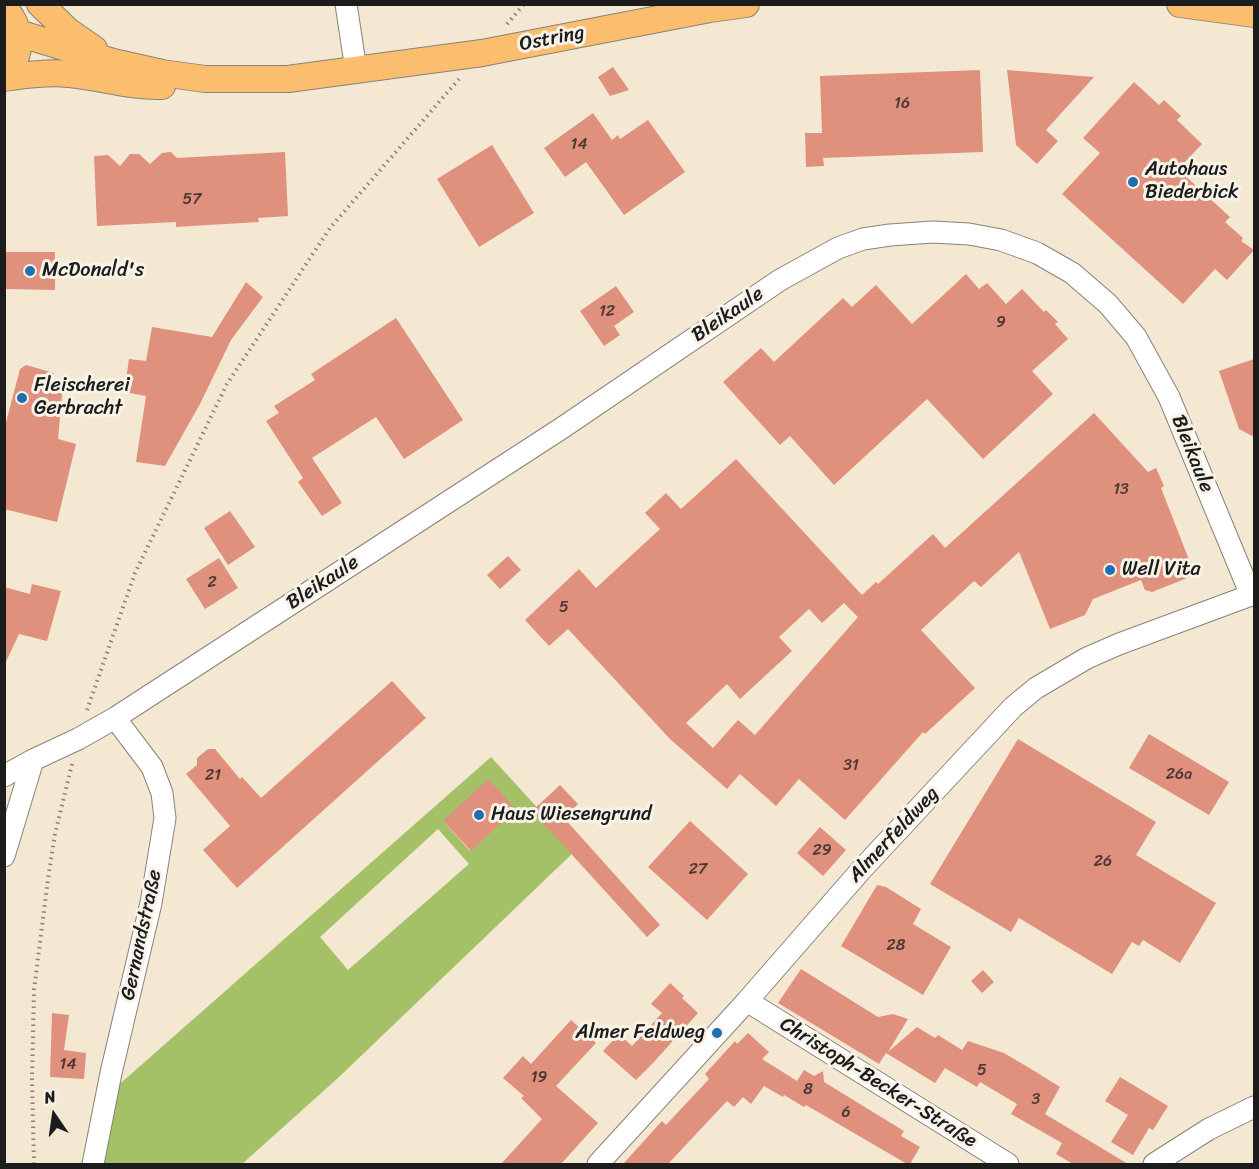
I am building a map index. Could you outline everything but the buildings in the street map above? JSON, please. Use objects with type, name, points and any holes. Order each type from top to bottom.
[{"type":"main road","points":[[40,4],[68,31],[113,63]]},
{"type":"main road","name":"Ostring","points":[[205,79],[288,79],[356,70],[482,52],[746,4]]},
{"type":"main road","points":[[1180,4],[1254,14]]},
{"type":"main road","points":[[4,8],[13,19],[18,33],[17,54],[4,76]]},
{"type":"main road","points":[[18,33],[113,63],[205,79]]},
{"type":"main road","points":[[4,76],[70,74],[139,86],[183,84],[205,79]]},
{"type":"street","points":[[346,4],[356,70]]},
{"type":"street","name":"Bleikaule","points":[[4,776],[109,721],[562,428],[780,280],[838,248],[863,239],[890,235],[933,232],[969,234],[1001,240],[1037,253],[1072,273],[1108,304],[1136,338],[1169,397],[1253,595]]},
{"type":"street","name":"Almerfeldweg","points":[[598,1164],[747,1001],[862,869],[1013,706],[1036,688],[1088,658],[1119,644],[1253,595]]},
{"type":"street","name":"Gernandstraße","points":[[93,1164],[111,1073],[152,903],[165,818],[162,793],[152,767],[141,752],[109,721]]},
{"type":"street","points":[[4,856],[33,760]]},
{"type":"street","name":"Christoph-Becker-Straße","points":[[747,1001],[1008,1164]]},
{"type":"street","points":[[1154,1164],[1209,1129],[1254,1107]]},
{"type":"path","points":[[34,1164],[32,1079],[34,990],[55,834],[78,739],[135,573],[227,384],[330,228],[482,52]]},
{"type":"green space","points":[[491,757],[576,850],[338,1078],[242,1164],[102,1164],[114,1089]],"holes":[[[516,809],[470,851],[443,821]],[[438,829],[469,864],[348,970],[320,937]]]},
{"type":"place","name":"Autohaus Biederbick","points":[[1133,182]]},
{"type":"place","name":"McDonald's","points":[[30,271]]},
{"type":"place","name":"Fleischerei Gerbracht","points":[[22,398]]},
{"type":"place","name":"Well Vita","points":[[1110,570]]},
{"type":"place","name":"Haus Wiesengrund","points":[[479,815]]},
{"type":"place","name":"Almer Feldweg","points":[[717,1033]]}]
